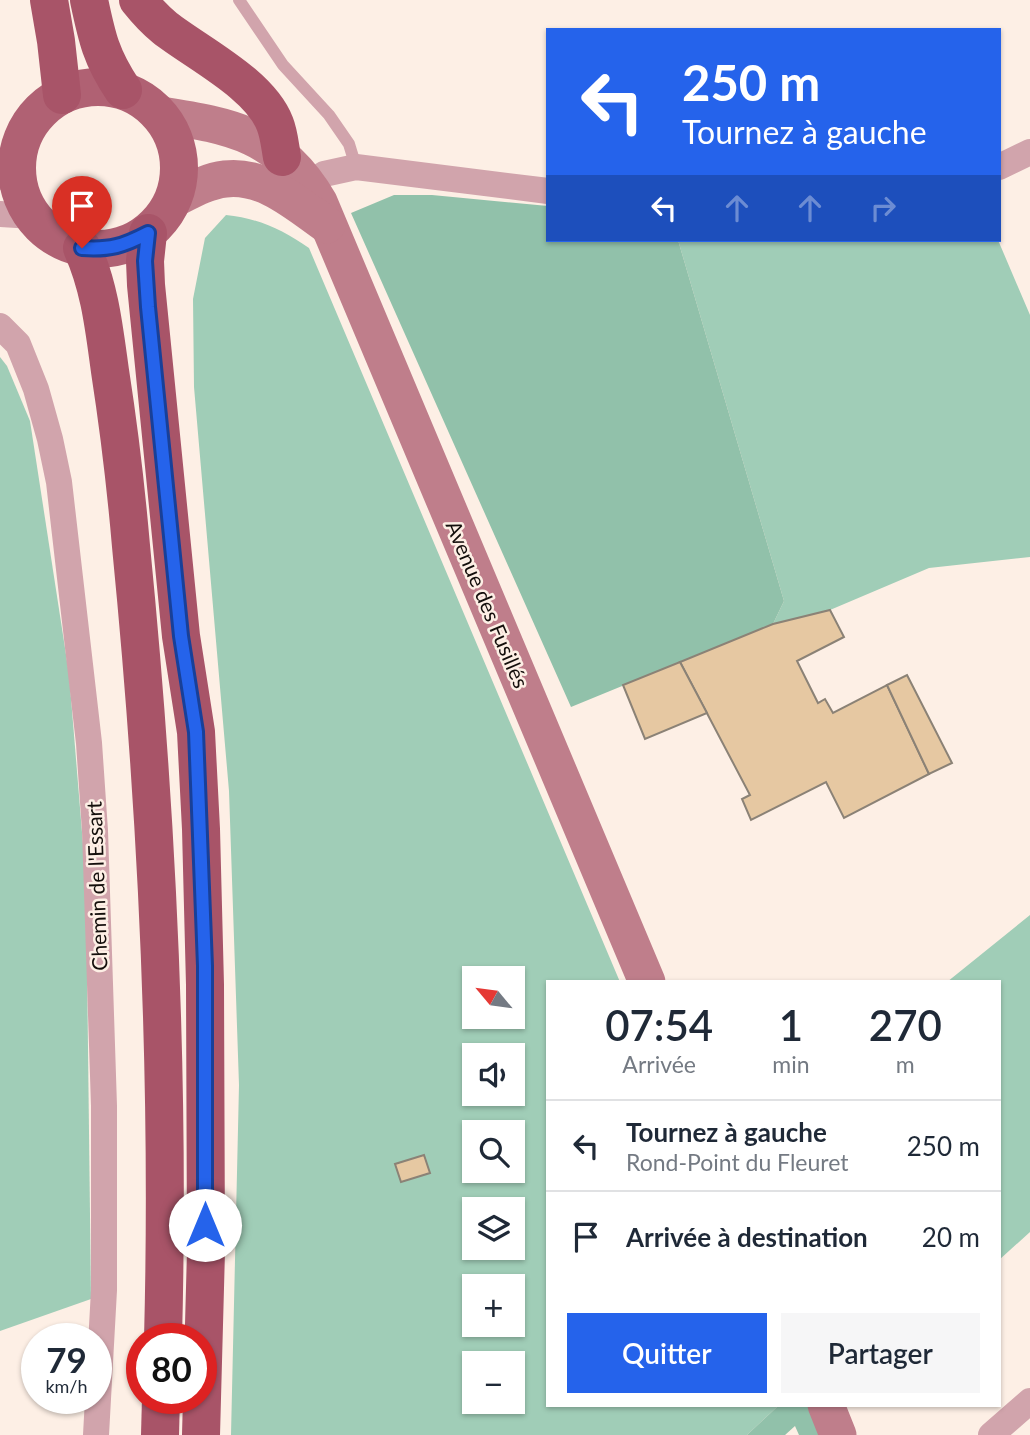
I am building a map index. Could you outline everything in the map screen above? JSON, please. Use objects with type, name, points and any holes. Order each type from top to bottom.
[{"type":"highway","points":[[49,0],[62,95]]},
{"type":"highway","points":[[89,0],[98,43],[107,65],[123,90]]},
{"type":"highway","points":[[138,0],[164,28],[204,53],[246,88],[267,111],[275,124],[293,179]]},
{"type":"highway","points":[[148,233],[146,285],[181,636],[196,732],[201,829],[205,985],[206,1251],[201,1435]]},
{"type":"highway","points":[[82,248],[98,290],[114,398],[129,520],[148,727],[164,1038],[166,1249],[164,1323]]},
{"type":"highway","points":[[160,1435],[161,1414]]},
{"type":"main road","points":[[103,86],[123,90],[144,100],[161,115],[175,140],[180,169],[174,199],[163,218],[148,233],[127,244],[105,249],[82,248],[63,242],[16,215],[20,192],[8,171],[23,136],[39,112],[62,95],[81,88],[103,86]]},
{"type":"main road","points":[[161,115],[216,123],[238,131],[293,179]]},
{"type":"main road","points":[[174,199],[222,179],[242,178],[264,184],[293,179]]},
{"type":"main road","name":"Avenue des Fusillés","points":[[293,179],[329,226],[646,980]]},
{"type":"main road","points":[[827,1407],[838,1435]]},
{"type":"street","points":[[1001,166],[1030,152]]},
{"type":"street","points":[[293,179],[356,167],[546,191]]},
{"type":"street","name":"Chemin de l'Essart","points":[[9,335],[36,389],[50,439],[58,482],[81,664],[94,806],[105,1197],[104,1290],[96,1435]]},
{"type":"street","points":[[991,1435],[1030,1401]]},
{"type":"lane","points":[[239,0],[283,65],[329,115],[349,145],[356,167]]},
{"type":"green space","points":[[394,195],[432,195],[546,206],[546,242],[679,242],[784,601],[773,624],[571,707],[351,213]]},
{"type":"green space","points":[[226,215],[270,226],[309,248],[619,980],[546,980],[546,1407],[777,1407],[747,1435],[231,1435],[239,1085],[229,791],[194,387],[193,299],[205,238]]},
{"type":"green space","points":[[679,242],[999,242],[1030,315],[1030,557],[929,568],[830,610],[773,624],[784,601]]},
{"type":"green space","points":[[0,357],[7,366],[30,421],[69,674],[86,881],[91,1299],[0,1331]]},
{"type":"green space","points":[[1030,915],[1030,1232],[1001,1258],[1001,980],[949,980]]},
{"type":"green space","points":[[777,1407],[808,1407],[820,1435],[799,1435],[795,1426],[785,1435],[747,1435]]},
{"type":"building","points":[[830,610],[844,637],[797,661],[818,703],[825,699],[833,713],[887,685],[929,774],[844,818],[826,782],[751,820],[742,799],[750,795],[680,662],[773,624]]},
{"type":"building","points":[[680,662],[707,713],[645,739],[623,685]]},
{"type":"building","points":[[907,675],[952,763],[929,774],[887,685]]},
{"type":"building","points":[[424,1155],[430,1173],[401,1182],[395,1164]]},
{"type":"route","points":[[82,248],[105,249],[127,244],[148,233],[145,261],[148,307],[183,659],[196,732],[205,966],[205,1225]]}]
